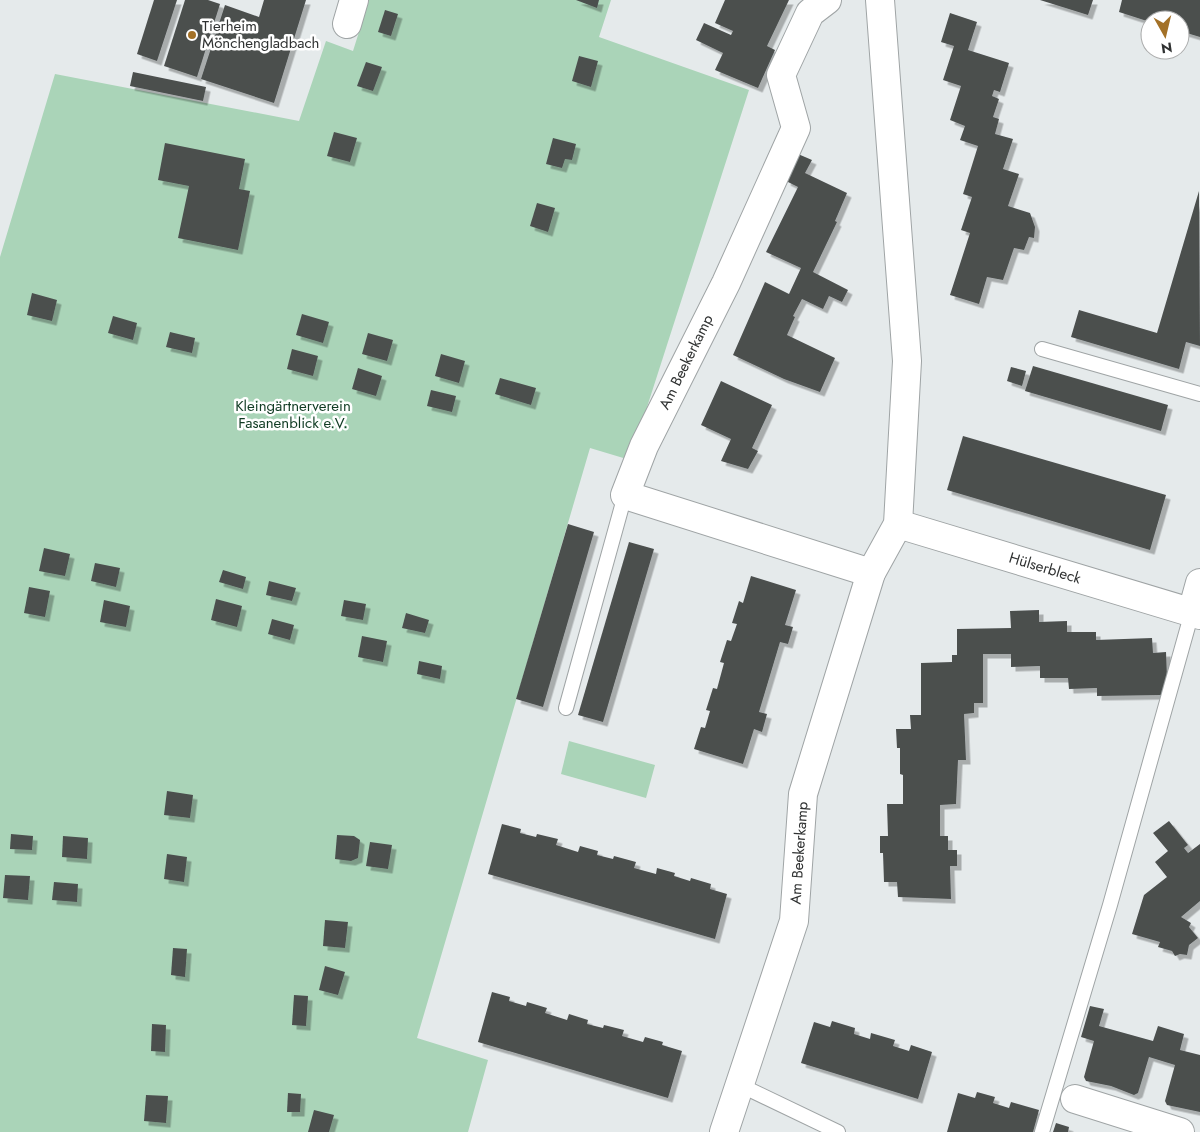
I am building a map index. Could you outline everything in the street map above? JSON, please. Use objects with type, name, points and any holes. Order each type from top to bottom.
[{"type":"street","name":"Am Beekerkamp","points":[[625,495],[644,446],[726,283],[796,128],[781,75],[810,13],[827,0]]},
{"type":"street","name":"Am Beekerkamp","points":[[724,1132],[794,920],[803,794],[870,573],[898,524],[907,361],[880,0]]},
{"type":"street","points":[[625,495],[870,573]]},
{"type":"street","name":"Hülserbleck","points":[[898,524],[1196,614]]},
{"type":"street","points":[[1196,614],[1200,583]]},
{"type":"street","points":[[1075,1099],[1172,1131]]},
{"type":"lane","points":[[1042,349],[1200,394]]},
{"type":"lane","points":[[566,708],[625,495]]},
{"type":"lane","points":[[1042,1132],[1196,614]]},
{"type":"lane","points":[[740,1085],[838,1132]]},
{"type":"green space","name":"Kleingärtnerverein Fasanenblick e.V.","points":[[369,0],[611,0],[599,37],[749,90],[630,460],[590,448],[417,1038],[488,1060],[468,1132],[0,1132],[0,257],[55,74],[299,121],[326,41],[353,51]]},
{"type":"green space","points":[[569,741],[655,765],[646,798],[561,774]]},
{"type":"building","points":[[154,0],[177,0],[157,61],[137,54]]},
{"type":"building","name":"Tierheim Mönchengladbach","points":[[185,0],[208,0],[220,4],[197,77],[164,66]]},
{"type":"building","points":[[264,0],[306,0],[274,103],[201,79],[225,5],[259,17]]},
{"type":"building","points":[[576,0],[599,0],[597,8]]},
{"type":"building","points":[[725,0],[789,0],[767,46],[775,50],[758,88],[715,70],[723,53],[696,40],[704,23],[731,35],[733,31],[715,23]]},
{"type":"building","points":[[1040,0],[1093,0],[1088,15]]},
{"type":"building","points":[[1122,0],[1200,0],[1200,37],[1190,34],[1190,10],[1140,10],[1140,19],[1119,12]]},
{"type":"building","points":[[385,10],[398,14],[391,36],[378,32]]},
{"type":"building","points":[[950,13],[977,22],[968,50],[1009,63],[1000,92],[994,90],[992,96],[999,99],[993,117],[999,119],[995,134],[1013,139],[1003,169],[1019,174],[1008,206],[1030,213],[1035,227],[1034,238],[1029,237],[1024,250],[1014,248],[1003,280],[987,277],[979,304],[950,295],[970,233],[961,230],[972,197],[963,194],[978,146],[960,140],[965,126],[950,120],[961,86],[943,80],[954,46],[941,42]]},
{"type":"building","points":[[579,56],[598,61],[591,87],[572,81]]},
{"type":"building","points":[[366,62],[382,67],[373,91],[357,86]]},
{"type":"building","points":[[133,72],[206,87],[203,101],[130,86]]},
{"type":"building","points":[[334,132],[357,138],[350,162],[327,156]]},
{"type":"building","points":[[553,138],[576,144],[572,160],[565,159],[562,168],[546,164]]},
{"type":"building","points":[[165,143],[245,159],[239,189],[250,191],[238,250],[178,238],[189,186],[158,180]]},
{"type":"building","points":[[798,154],[812,160],[805,173],[847,193],[835,221],[837,222],[813,272],[848,290],[842,302],[829,296],[823,309],[802,299],[793,316],[795,317],[787,335],[835,358],[820,392],[784,379],[733,355],[765,282],[789,294],[801,268],[766,252],[798,187],[786,181]]},
{"type":"building","points":[[1199,191],[1200,346],[1186,342],[1179,369],[1071,337],[1079,310],[1157,333]]},
{"type":"building","points":[[537,203],[555,208],[548,232],[530,226]]},
{"type":"building","points":[[32,293],[57,300],[52,321],[27,315]]},
{"type":"building","points":[[302,314],[329,322],[323,343],[296,335]]},
{"type":"building","points":[[113,316],[137,323],[133,340],[108,333]]},
{"type":"building","points":[[170,332],[195,338],[192,353],[166,347]]},
{"type":"building","points":[[368,333],[393,340],[387,361],[362,354]]},
{"type":"building","points":[[292,349],[318,356],[313,376],[287,369]]},
{"type":"building","points":[[441,354],[465,361],[459,383],[435,376]]},
{"type":"building","points":[[1033,366],[1168,405],[1161,431],[1025,391]]},
{"type":"building","points":[[1011,367],[1026,371],[1022,386],[1007,381]]},
{"type":"building","points":[[358,368],[382,376],[376,396],[352,389]]},
{"type":"building","points":[[500,378],[536,388],[531,405],[495,394]]},
{"type":"building","points":[[721,381],[772,405],[752,448],[758,451],[748,469],[721,461],[731,439],[701,425]]},
{"type":"building","points":[[431,390],[456,396],[452,412],[427,406]]},
{"type":"building","points":[[963,436],[1166,495],[1150,550],[947,490]]},
{"type":"building","points":[[568,524],[594,532],[543,707],[516,699]]},
{"type":"building","points":[[629,542],[654,549],[603,722],[578,715]]},
{"type":"building","points":[[44,548],[70,554],[65,576],[39,571]]},
{"type":"building","points":[[95,563],[120,568],[116,587],[91,581]]},
{"type":"building","points":[[223,570],[246,577],[243,589],[219,582]]},
{"type":"building","points":[[751,576],[796,590],[785,625],[793,627],[788,644],[780,642],[759,712],[767,714],[762,732],[754,729],[743,764],[694,749],[701,727],[705,728],[710,711],[706,710],[713,688],[717,689],[724,663],[720,662],[727,640],[731,641],[737,624],[732,623],[739,601],[743,603]]},
{"type":"building","points":[[269,581],[296,588],[292,601],[266,595]]},
{"type":"building","points":[[29,587],[50,591],[45,617],[24,613]]},
{"type":"building","points":[[216,599],[242,606],[237,627],[211,620]]},
{"type":"building","points":[[104,600],[130,606],[126,627],[100,622]]},
{"type":"building","points":[[344,600],[366,604],[363,620],[341,616]]},
{"type":"building","points":[[1039,610],[1039,622],[1067,621],[1067,632],[1096,632],[1096,640],[1152,638],[1153,653],[1166,652],[1167,678],[1162,695],[1097,696],[1097,688],[1069,689],[1068,678],[1040,678],[1040,666],[1011,667],[1011,654],[983,654],[983,703],[974,703],[974,713],[964,714],[966,760],[958,760],[956,804],[940,805],[940,836],[948,836],[948,850],[957,850],[957,866],[950,866],[951,899],[898,897],[897,882],[884,882],[883,853],[880,853],[880,836],[888,836],[887,804],[903,804],[903,775],[900,774],[900,748],[897,748],[896,729],[911,729],[910,715],[921,715],[921,663],[952,662],[952,655],[957,655],[957,629],[1011,628],[1010,611]]},
{"type":"building","points":[[406,613],[429,620],[425,633],[402,628]]},
{"type":"building","points":[[272,619],[294,625],[290,640],[268,634]]},
{"type":"building","points":[[362,636],[387,641],[383,662],[358,657]]},
{"type":"building","points":[[419,661],[442,666],[440,679],[417,674]]},
{"type":"building","points":[[167,791],[193,795],[190,818],[164,815]]},
{"type":"building","points":[[1169,821],[1188,845],[1184,848],[1188,853],[1200,844],[1200,901],[1181,917],[1191,923],[1189,927],[1198,938],[1189,945],[1187,955],[1180,954],[1175,956],[1172,951],[1158,947],[1160,942],[1132,934],[1144,895],[1167,877],[1155,862],[1168,851],[1153,833]]},
{"type":"building","points":[[502,824],[521,829],[520,833],[536,837],[537,834],[558,839],[556,845],[578,852],[580,846],[598,851],[597,855],[613,859],[614,856],[636,862],[634,868],[656,874],[657,868],[675,873],[674,876],[690,881],[691,878],[711,884],[710,889],[727,894],[715,939],[488,874]]},
{"type":"building","points":[[11,834],[33,836],[32,850],[10,849]]},
{"type":"building","points":[[337,835],[354,836],[360,840],[358,858],[351,861],[335,859]]},
{"type":"building","points":[[63,836],[88,838],[87,859],[62,857]]},
{"type":"building","points":[[370,842],[392,845],[388,869],[366,866]]},
{"type":"building","points":[[167,854],[187,857],[184,882],[164,879]]},
{"type":"building","points":[[5,875],[30,876],[28,900],[3,898]]},
{"type":"building","points":[[54,882],[78,884],[77,902],[52,900]]},
{"type":"building","points":[[325,920],[348,922],[345,948],[323,946]]},
{"type":"building","points":[[173,948],[187,949],[185,977],[171,975]]},
{"type":"building","points":[[325,966],[345,972],[338,995],[319,990]]},
{"type":"building","points":[[492,992],[510,997],[509,1001],[526,1006],[527,1002],[547,1008],[545,1013],[567,1020],[569,1014],[588,1020],[587,1024],[603,1028],[604,1025],[624,1030],[622,1036],[643,1042],[645,1037],[663,1042],[662,1045],[682,1051],[668,1098],[478,1042]]},
{"type":"building","points":[[294,995],[308,996],[306,1026],[292,1025]]},
{"type":"building","points":[[1090,1006],[1104,1009],[1099,1026],[1153,1041],[1158,1026],[1184,1034],[1180,1050],[1200,1055],[1200,1112],[1167,1105],[1165,1101],[1175,1065],[1149,1057],[1138,1093],[1134,1095],[1111,1086],[1086,1081],[1084,1077],[1094,1041],[1081,1037]]},
{"type":"building","points":[[832,1021],[855,1028],[854,1034],[870,1039],[871,1033],[895,1040],[893,1046],[909,1051],[911,1045],[932,1052],[918,1099],[801,1063],[814,1022],[830,1027]]},
{"type":"building","points":[[152,1024],[166,1025],[165,1052],[151,1051]]},
{"type":"building","points":[[977,1092],[995,1097],[993,1103],[1009,1108],[1011,1102],[1039,1110],[1033,1132],[947,1132],[958,1093],[975,1098]]},
{"type":"building","points":[[288,1093],[301,1094],[300,1112],[287,1112]]},
{"type":"building","points":[[146,1095],[168,1096],[166,1123],[144,1121]]},
{"type":"building","points":[[314,1110],[334,1115],[329,1132],[308,1132]]},
{"type":"building","points":[[1056,1123],[1069,1127],[1068,1132],[1053,1132]]},
{"type":"place","name":"Tierheim Mönchengladbach","points":[[192,35]]}]
